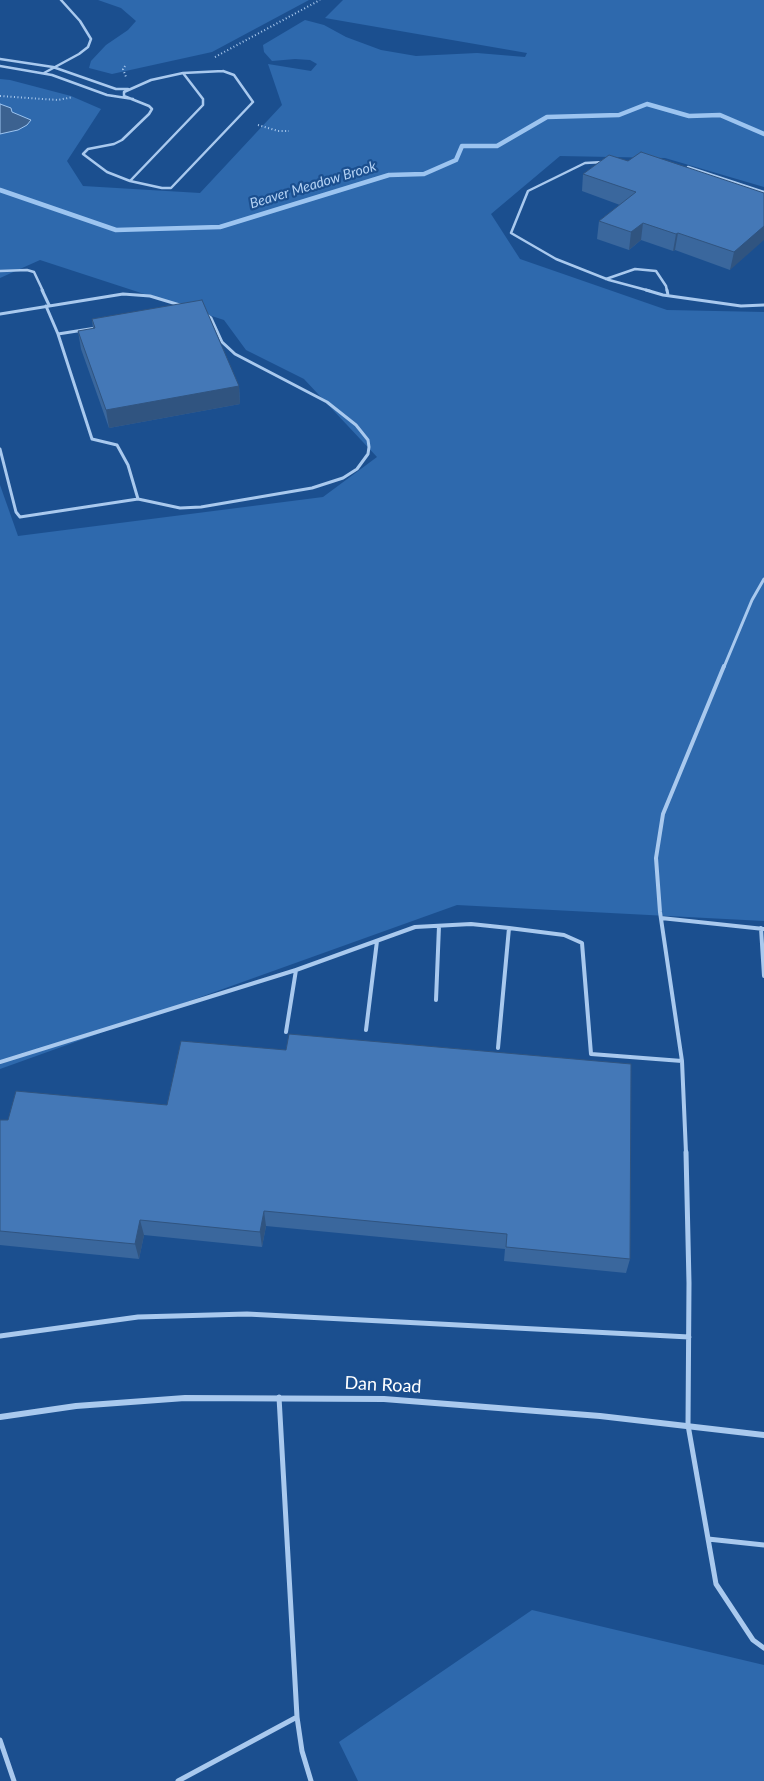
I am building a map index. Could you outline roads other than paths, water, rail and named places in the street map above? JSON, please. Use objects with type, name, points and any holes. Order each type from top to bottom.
[{"type":"street","name":"Dan Road","points":[[0,1417],[76,1406],[186,1398],[384,1399],[688,1425],[764,1435]]},
{"type":"lane","points":[[44,73],[79,54],[88,47],[91,39],[80,21],[61,0]]},
{"type":"lane","points":[[0,59],[53,68],[116,89],[130,89]]},
{"type":"lane","points":[[0,66],[44,73],[107,95],[132,99]]},
{"type":"lane","points":[[229,72],[234,75],[252,98],[252,103],[174,186],[162,188],[130,181],[99,168],[86,157],[83,152],[88,149],[119,142],[152,109],[124,94],[130,89],[151,80],[183,73],[229,72]]},
{"type":"lane","points":[[130,181],[203,105],[203,99],[183,73]]},
{"type":"lane","points":[[605,162],[585,163],[528,191],[510,233],[556,259],[606,279],[668,295],[741,306],[764,305]]},
{"type":"lane","points":[[680,165],[764,192]]},
{"type":"lane","points":[[606,279],[636,269],[656,271],[666,286],[668,295]]},
{"type":"lane","points":[[0,271],[27,270],[34,272],[58,334],[92,439],[117,445],[128,465],[138,499]]},
{"type":"lane","points":[[0,314],[123,294],[156,297],[186,306]]},
{"type":"lane","points":[[0,449],[16,512],[20,517],[31,517],[138,499],[180,508],[192,508],[312,488],[334,481],[357,469],[368,454],[368,440],[347,416],[327,402],[235,354],[222,342],[209,316],[199,311]]},
{"type":"lane","points":[[58,334],[105,326]]},
{"type":"lane","points":[[764,579],[752,600],[663,814],[656,858],[661,918],[682,1061],[689,1283],[688,1425],[716,1584],[753,1640],[764,1648]]},
{"type":"lane","points":[[661,918],[762,929],[764,976]]},
{"type":"lane","points":[[0,1062],[296,970],[415,928],[471,924],[564,935],[582,943],[591,1054],[682,1061]]},
{"type":"lane","points":[[436,1000],[439,926]]},
{"type":"lane","points":[[498,1048],[509,928]]},
{"type":"lane","points":[[366,1030],[377,941]]},
{"type":"lane","points":[[286,1032],[296,970]]},
{"type":"lane","points":[[0,1336],[138,1317],[247,1314],[689,1337]]},
{"type":"lane","points":[[279,1398],[297,1716],[302,1751],[311,1781]]},
{"type":"lane","points":[[708,1539],[764,1545]]},
{"type":"lane","points":[[178,1781],[297,1716]]},
{"type":"lane","points":[[0,1740],[14,1781]]},
{"type":"waterway","name":"Beaver Meadow Brook","points":[[0,190],[116,230],[220,227],[389,175],[424,174],[456,160],[462,146],[497,146],[547,117],[619,115],[647,104],[689,116],[720,115],[764,134]]}]
